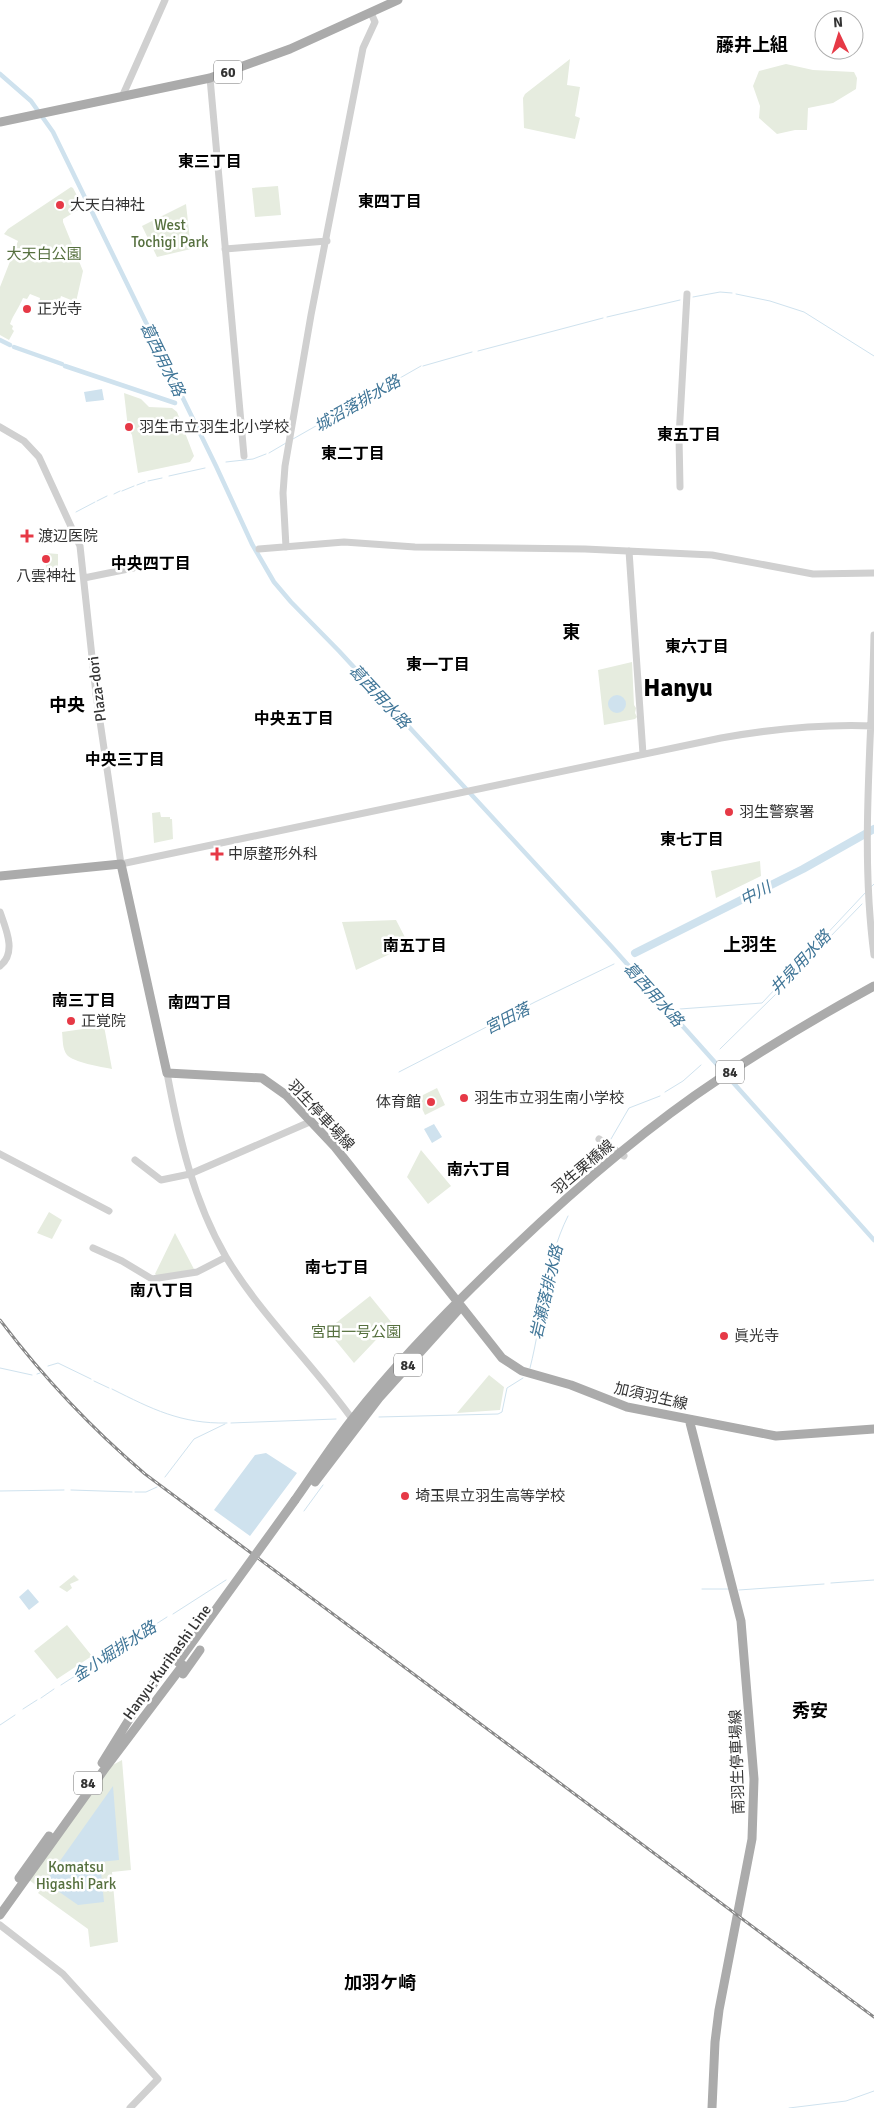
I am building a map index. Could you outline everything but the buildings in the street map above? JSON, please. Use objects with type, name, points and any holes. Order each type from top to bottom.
[{"type":"main road","name":"60","points":[[0,122],[210,78],[290,49],[398,0]]},
{"type":"main road","points":[[0,876],[121,864],[167,1073]]},
{"type":"main road","name":"羽生栗橋線","points":[[354,1422],[459,1304],[622,1155],[718,1080],[815,1019],[874,986]]},
{"type":"main road","name":"羽生栗橋線","points":[[622,1155],[735,1075],[818,1023],[874,993]]},
{"type":"main road","name":"羽生停車場線","points":[[167,1073],[262,1078],[286,1095],[335,1147],[459,1304]]},
{"type":"main road","name":"加須羽生線","points":[[459,1304],[502,1358],[522,1371],[571,1385],[627,1407],[776,1436],[874,1429]]},
{"type":"main road","name":"南羽生停車場線","points":[[689,1419],[741,1621],[754,1779],[752,1839],[719,2010],[715,2042],[712,2108]]},
{"type":"main road","name":"Hanyu-Kurihashi Line","points":[[0,1905],[180,1663],[354,1422]]},
{"type":"main road","points":[[103,1766],[138,1705],[189,1635]]},
{"type":"main road","points":[[103,1766],[149,1720],[200,1650]]},
{"type":"main road","name":"Hanyu-Kurihashi Line","points":[[0,1915],[103,1766]]},
{"type":"street","points":[[122,97],[165,0]]},
{"type":"street","points":[[286,547],[283,493],[285,466],[363,48],[375,22],[374,16],[371,13]]},
{"type":"street","points":[[210,78],[244,456]]},
{"type":"street","points":[[225,249],[327,241]]},
{"type":"street","points":[[680,487],[679,437],[687,294]]},
{"type":"street","name":"Plaza-dori","points":[[0,427],[21,438],[35,452],[80,546],[96,694],[121,864]]},
{"type":"street","points":[[259,549],[346,542],[415,547],[585,549],[712,555],[813,574],[874,573]]},
{"type":"street","points":[[629,551],[643,754]]},
{"type":"street","points":[[84,578],[133,568]]},
{"type":"street","points":[[874,635],[873,726],[868,826],[868,891],[874,954]]},
{"type":"street","points":[[121,864],[761,731],[838,726],[873,726]]},
{"type":"street","points":[[0,912],[10,945],[10,954],[0,966]]},
{"type":"street","points":[[167,1073],[178,1134],[190,1174],[204,1211],[226,1257],[277,1326],[354,1422]]},
{"type":"street","points":[[135,1160],[161,1180],[190,1174],[312,1121]]},
{"type":"street","points":[[600,1139],[622,1155]]},
{"type":"street","points":[[0,1154],[110,1211]]},
{"type":"street","points":[[92,1248],[122,1261],[152,1279],[197,1272],[226,1257]]},
{"type":"street","points":[[0,1925],[64,1974],[158,2079],[130,2108]]},
{"type":"green space","points":[[570,59],[567,85],[580,87],[575,116],[580,118],[575,139],[524,128],[523,98],[525,94]]},
{"type":"green space","points":[[786,64],[813,70],[854,72],[857,78],[856,89],[833,103],[808,108],[807,130],[795,130],[777,134],[759,118],[760,106],[753,86],[759,71]]},
{"type":"green space","points":[[278,186],[281,215],[255,217],[252,188]]},
{"type":"green space","name":"大天白公園","points":[[71,187],[83,207],[63,219],[83,271],[76,302],[61,296],[57,309],[39,303],[40,298],[30,294],[27,299],[23,298],[11,321],[10,324],[13,326],[12,329],[14,331],[9,340],[0,335],[0,287],[18,241],[4,234],[8,229]]},
{"type":"green space","name":"West Tochigi Park","points":[[186,204],[191,249],[157,257],[142,226]]},
{"type":"green space","points":[[124,393],[141,399],[149,407],[172,408],[177,412],[194,456],[190,462],[138,473],[132,435],[128,428]]},
{"type":"green space","points":[[45,553],[58,554],[58,567],[46,568]]},
{"type":"green space","points":[[632,662],[634,705],[637,717],[604,725],[598,670]]},
{"type":"green space","points":[[160,812],[161,817],[170,817],[172,819],[173,839],[154,843],[152,813]]},
{"type":"green space","points":[[760,861],[761,876],[716,898],[711,871]]},
{"type":"green space","points":[[396,920],[409,945],[356,970],[342,922]]},
{"type":"green space","points":[[104,1026],[112,1069],[81,1062],[70,1058],[65,1053],[62,1032]]},
{"type":"green space","name":"体育館","points":[[437,1088],[445,1105],[425,1115],[417,1098]]},
{"type":"green space","points":[[421,1150],[451,1186],[428,1204],[407,1177]]},
{"type":"green space","points":[[49,1212],[62,1220],[52,1239],[37,1233]]},
{"type":"green space","points":[[175,1233],[195,1271],[157,1276],[155,1274]]},
{"type":"green space","name":"宮田一号公園","points":[[370,1296],[392,1323],[354,1363],[327,1330]]},
{"type":"green space","points":[[489,1375],[504,1387],[500,1410],[457,1413]]},
{"type":"green space","points":[[74,1575],[79,1580],[70,1584],[72,1588],[67,1592],[59,1587]]},
{"type":"green space","points":[[67,1625],[92,1656],[57,1679],[34,1651]]},
{"type":"green space","name":"Komatsu Higashi Park","points":[[122,1760],[131,1870],[112,1872],[118,1942],[90,1947],[88,1929],[38,1893],[41,1889],[29,1880],[111,1766]]},
{"type":"water","points":[[102,389],[104,400],[86,402],[84,392]]},
{"type":"water","points":[[613,695],[621,695],[626,700],[624,711],[613,713],[608,708],[608,700]]},
{"type":"water","points":[[434,1124],[442,1137],[432,1143],[424,1129]]},
{"type":"water","points":[[266,1453],[297,1473],[250,1536],[214,1510],[255,1455]]},
{"type":"water","points":[[28,1589],[39,1602],[29,1610],[19,1597]]},
{"type":"water","points":[[113,1786],[119,1860],[100,1862],[104,1902],[78,1905],[45,1882]]},
{"type":"waterway","name":"葛西用水路","points":[[0,74],[31,101],[53,132],[216,466],[252,544],[274,582],[611,946],[874,1240]]},
{"type":"waterway","name":"城沼落排水路","points":[[693,297],[720,292],[732,293]]},
{"type":"waterway","name":"城沼落排水路","points":[[736,294],[770,301],[804,312],[874,356]]},
{"type":"waterway","name":"城沼落排水路","points":[[607,317],[680,300]]},
{"type":"waterway","name":"城沼落排水路","points":[[478,351],[603,318]]},
{"type":"waterway","points":[[0,340],[10,345]]},
{"type":"waterway","points":[[14,347],[62,364]]},
{"type":"waterway","name":"城沼落排水路","points":[[423,366],[472,352]]},
{"type":"waterway","points":[[65,366],[175,403]]},
{"type":"waterway","name":"城沼落排水路","points":[[293,439],[421,366]]},
{"type":"waterway","name":"城沼落排水路","points":[[269,453],[286,443]]},
{"type":"waterway","name":"城沼落排水路","points":[[226,462],[253,459],[266,454]]},
{"type":"waterway","name":"城沼落排水路","points":[[169,476],[205,468]]},
{"type":"waterway","name":"城沼落排水路","points":[[148,481],[162,478]]},
{"type":"waterway","name":"城沼落排水路","points":[[137,485],[145,482]]},
{"type":"waterway","name":"城沼落排水路","points":[[122,491],[134,486]]},
{"type":"waterway","name":"城沼落排水路","points":[[114,494],[120,491]]},
{"type":"waterway","name":"城沼落排水路","points":[[97,501],[107,496]]},
{"type":"waterway","name":"城沼落排水路","points":[[76,512],[95,502]]},
{"type":"waterway","name":"中川","points":[[635,953],[803,869],[874,829]]},
{"type":"waterway","name":"井泉用水路","points":[[871,887],[874,884]]},
{"type":"waterway","name":"井泉用水路","points":[[680,1009],[762,1003],[866,892]]},
{"type":"waterway","name":"井泉用水路","points":[[720,1049],[777,993],[862,904]]},
{"type":"waterway","name":"宮田落","points":[[399,1072],[535,1002],[614,964]]},
{"type":"waterway","name":"岩瀬落排水路","points":[[665,1092],[683,1081],[701,1065]]},
{"type":"waterway","name":"岩瀬落排水路","points":[[611,1139],[629,1108],[660,1096]]},
{"type":"waterway","name":"岩瀬落排水路","points":[[591,1171],[603,1150]]},
{"type":"waterway","name":"岩瀬落排水路","points":[[530,1368],[549,1272],[560,1234],[568,1216]]},
{"type":"waterway","name":"岩瀬落排水路","points":[[48,1366],[58,1363],[91,1379]]},
{"type":"waterway","name":"岩瀬落排水路","points":[[0,1368],[32,1375]]},
{"type":"waterway","name":"岩瀬落排水路","points":[[379,1417],[498,1414],[502,1412],[507,1388],[523,1378]]},
{"type":"waterway","name":"岩瀬落排水路","points":[[94,1381],[109,1388]]},
{"type":"waterway","name":"岩瀬落排水路","points":[[112,1389],[167,1414],[195,1421],[227,1423]]},
{"type":"waterway","name":"岩瀬落排水路","points":[[231,1423],[336,1419]]},
{"type":"waterway","points":[[165,1477],[194,1439],[225,1424]]},
{"type":"waterway","name":"金小堀排水路","points":[[304,1511],[323,1485]]},
{"type":"waterway","points":[[135,1492],[146,1492],[157,1487]]},
{"type":"waterway","points":[[0,1491],[64,1490]]},
{"type":"waterway","points":[[71,1490],[132,1492]]},
{"type":"waterway","name":"金小堀排水路","points":[[173,1614],[226,1580]]},
{"type":"waterway","points":[[831,1583],[874,1580]]},
{"type":"waterway","points":[[739,1590],[824,1584]]},
{"type":"waterway","points":[[702,1589],[729,1589]]},
{"type":"waterway","name":"金小堀排水路","points":[[61,1685],[167,1617]]},
{"type":"waterway","name":"金小堀排水路","points":[[41,1698],[54,1689]]},
{"type":"waterway","name":"金小堀排水路","points":[[23,1709],[37,1700]]},
{"type":"waterway","name":"金小堀排水路","points":[[0,1725],[15,1715]]},
{"type":"waterway","points":[[789,2108],[846,2101],[874,2091]]},
{"type":"railway","points":[[0,1320],[33,1362],[68,1401],[145,1474],[874,2017]]},
{"type":"place","name":"大天白神社","points":[[60,205]]},
{"type":"place","name":"正光寺","points":[[27,309]]},
{"type":"place","name":"羽生市立羽生北小学校","points":[[129,427]]},
{"type":"place","name":"渡辺医院","points":[[27,536]]},
{"type":"place","name":"八雲神社","points":[[46,559]]},
{"type":"place","name":"羽生警察署","points":[[729,812]]},
{"type":"place","name":"中原整形外科","points":[[217,854]]},
{"type":"place","name":"正覚院","points":[[71,1021]]},
{"type":"place","name":"羽生市立羽生南小学校","points":[[464,1098]]},
{"type":"place","name":"体育館","points":[[431,1102]]},
{"type":"place","name":"眞光寺","points":[[724,1336]]},
{"type":"place","name":"埼玉県立羽生高等学校","points":[[405,1496]]},
{"type":"district","name":"藤井上組","points":[[752,45]]},
{"type":"district","name":"東三丁目","points":[[210,161]]},
{"type":"district","name":"東四丁目","points":[[390,201]]},
{"type":"district","name":"東五丁目","points":[[689,434]]},
{"type":"district","name":"東二丁目","points":[[353,453]]},
{"type":"district","name":"中央四丁目","points":[[151,563]]},
{"type":"district","name":"東","points":[[571,632]]},
{"type":"district","name":"東六丁目","points":[[697,646]]},
{"type":"district","name":"東一丁目","points":[[438,664]]},
{"type":"district","name":"Hanyu","points":[[678,687]]},
{"type":"district","name":"中央","points":[[67,705]]},
{"type":"district","name":"中央五丁目","points":[[294,718]]},
{"type":"district","name":"中央三丁目","points":[[125,759]]},
{"type":"district","name":"東七丁目","points":[[692,839]]},
{"type":"district","name":"南五丁目","points":[[415,945]]},
{"type":"district","name":"上羽生","points":[[750,945]]},
{"type":"district","name":"南三丁目","points":[[84,1000]]},
{"type":"district","name":"南四丁目","points":[[200,1002]]},
{"type":"district","name":"南六丁目","points":[[479,1169]]},
{"type":"district","name":"南七丁目","points":[[337,1267]]},
{"type":"district","name":"南八丁目","points":[[162,1290]]},
{"type":"district","name":"秀安","points":[[810,1711]]},
{"type":"district","name":"加羽ケ崎","points":[[380,1983]]}]
